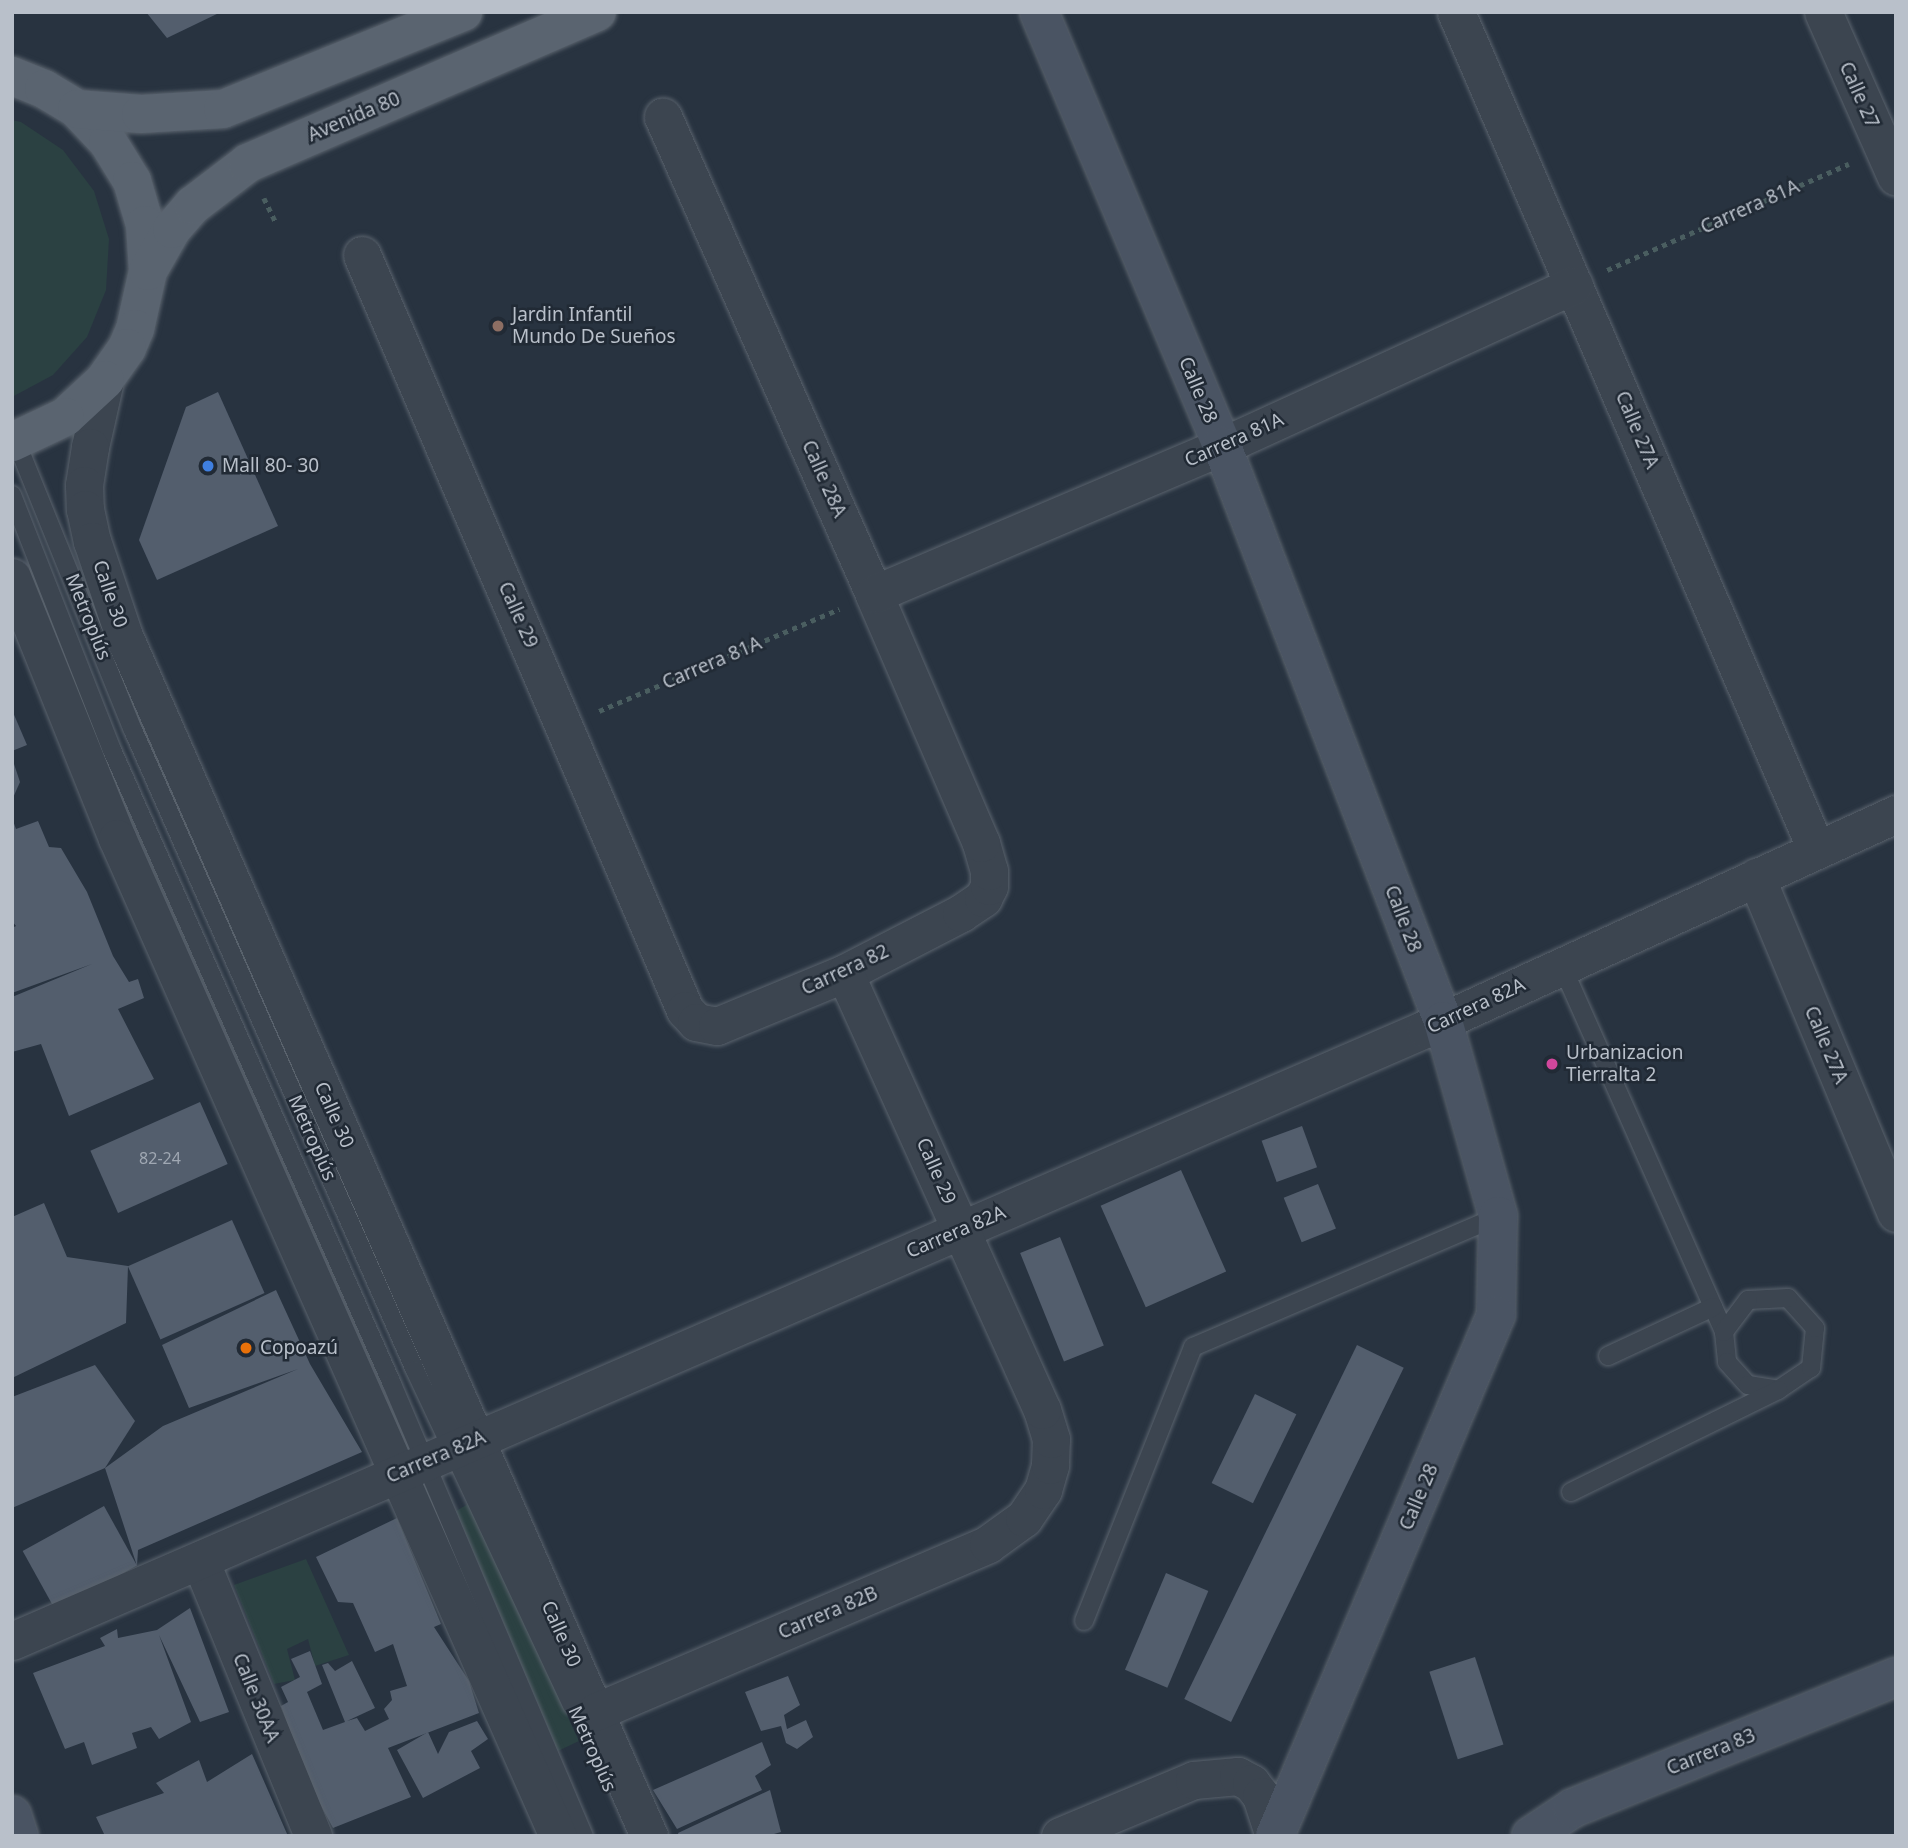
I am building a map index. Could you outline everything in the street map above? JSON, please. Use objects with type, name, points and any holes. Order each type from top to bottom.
[{"type":"main road","points":[[76,109],[141,114],[223,109],[463,12]]},
{"type":"main road","name":"Avenida 80","points":[[148,271],[172,229],[193,205],[248,163],[597,12]]},
{"type":"main road","points":[[12,76],[44,89],[76,109],[108,142],[132,181],[145,225],[148,271],[135,329],[127,348],[105,380],[65,417],[14,438]]},
{"type":"street","name":"Calle 28","points":[[1038,12],[1222,446],[1443,1021],[1498,1216],[1496,1315],[1275,1836]]},
{"type":"street","name":"Calle 27A","points":[[1456,12],[1816,849]]},
{"type":"street","name":"Calle 27","points":[[1823,12],[1892,156]]},
{"type":"street","name":"Calle 28A","points":[[663,117],[981,843]]},
{"type":"street","name":"Calle 29","points":[[362,255],[566,725],[668,978]]},
{"type":"street","name":"Carrera 81A","points":[[874,594],[1222,446],[1574,285]]},
{"type":"street","name":"Calle 30","points":[[105,380],[84,485],[90,530],[104,581],[438,1456],[558,1836]]},
{"type":"street","name":"Calle 30","points":[[12,577],[117,838],[438,1456],[596,1712],[649,1836]]},
{"type":"street","name":"Carrera 82A","points":[[12,1641],[1443,1021],[1896,814]]},
{"type":"street","name":"Carrera 82","points":[[668,978],[685,1010],[696,1023],[717,1026],[845,972],[961,913],[983,898],[989,886],[989,872],[981,843]]},
{"type":"street","name":"Calle 27A","points":[[1756,877],[1896,1213]]},
{"type":"street","name":"Calle 29","points":[[845,972],[1045,1420],[1051,1438],[1050,1465],[1043,1490]]},
{"type":"street","name":"Carrera 82B","points":[[596,1712],[988,1544],[1024,1518],[1043,1490]]},
{"type":"street","name":"Calle 30AA","points":[[200,1560],[313,1836]]},
{"type":"street","name":"Carrera 83","points":[[1531,1836],[1573,1808],[1896,1677]]},
{"type":"street","points":[[1060,1836],[1194,1780],[1238,1776],[1251,1783],[1261,1796],[1275,1836]]},
{"type":"street","points":[[12,1815],[19,1836]]},
{"type":"lane","name":"Metroplús","points":[[14,438],[133,730],[438,1456],[584,1836]]},
{"type":"lane","name":"Metroplús","points":[[12,495],[117,761],[438,1456],[631,1836]]},
{"type":"lane","points":[[1562,966],[1724,1332],[1727,1363],[1748,1385],[1778,1390]]},
{"type":"lane","points":[[1084,1621],[1193,1347],[1498,1216]]},
{"type":"lane","points":[[1571,1492],[1778,1390],[1811,1368],[1815,1328],[1788,1298],[1748,1300],[1724,1332]]},
{"type":"lane","points":[[1608,1356],[1713,1307]]},
{"type":"path","name":"Carrera 81A","points":[[1574,285],[1892,156]]},
{"type":"path","name":"Carrera 81A","points":[[566,725],[874,594]]},
{"type":"green space","points":[[12,120],[21,122],[63,150],[94,191],[109,239],[106,290],[87,337],[53,375],[12,397]]},
{"type":"green space","points":[[468,1504],[579,1741],[558,1751],[456,1511]]},
{"type":"green space","points":[[306,1559],[349,1655],[315,1666],[308,1639],[287,1649],[295,1680],[274,1684],[234,1585]]},
{"type":"building","points":[[146,12],[221,12],[167,38]]},
{"type":"building","name":"Mall 80- 30","points":[[218,392],[278,526],[157,580],[139,540],[186,407]]},
{"type":"building","points":[[12,710],[27,745],[12,751]]},
{"type":"building","points":[[12,758],[20,782],[12,800]]},
{"type":"building","points":[[12,818],[16,829],[38,821],[49,847],[61,848],[87,892],[113,956],[129,982],[138,979],[144,998],[118,1009],[154,1079],[69,1116],[41,1044],[12,1052],[12,997],[92,964],[12,993],[12,928],[16,926],[12,921]]},
{"type":"building","points":[[200,1102],[228,1164],[118,1213],[90,1151]]},
{"type":"building","points":[[1302,1126],[1317,1167],[1277,1182],[1262,1141]]},
{"type":"building","points":[[1181,1170],[1226,1271],[1146,1307],[1101,1206]]},
{"type":"building","points":[[1318,1184],[1336,1229],[1302,1242],[1284,1198]]},
{"type":"building","points":[[44,1203],[67,1257],[128,1266],[126,1323],[12,1378],[12,1217]]},
{"type":"building","points":[[232,1220],[265,1293],[160,1339],[128,1266]]},
{"type":"building","points":[[1060,1237],[1104,1345],[1064,1362],[1020,1253]]},
{"type":"building","points":[[276,1290],[310,1364],[362,1452],[138,1550],[137,1566],[105,1468],[163,1426],[298,1369],[189,1408],[162,1345]]},
{"type":"building","points":[[1357,1345],[1404,1368],[1231,1722],[1184,1699]]},
{"type":"building","points":[[95,1365],[135,1421],[105,1468],[12,1508],[12,1397]]},
{"type":"building","points":[[1255,1394],[1296,1414],[1253,1503],[1212,1483]]},
{"type":"building","points":[[104,1506],[137,1565],[56,1611],[23,1551]]},
{"type":"building","points":[[397,1518],[441,1624],[434,1627],[469,1681],[479,1713],[388,1748],[411,1797],[333,1828],[307,1780],[281,1706],[288,1702],[281,1687],[300,1677],[291,1659],[310,1651],[322,1684],[307,1692],[323,1730],[345,1722],[322,1665],[328,1663],[335,1671],[352,1661],[375,1708],[347,1721],[357,1718],[365,1731],[389,1719],[384,1709],[392,1700],[390,1691],[407,1686],[393,1644],[375,1652],[353,1603],[338,1602],[316,1557]]},
{"type":"building","points":[[1166,1573],[1208,1591],[1167,1688],[1125,1670]]},
{"type":"building","points":[[190,1608],[229,1712],[200,1722],[159,1635],[191,1722],[159,1739],[151,1727],[132,1733],[137,1748],[92,1765],[84,1742],[65,1749],[33,1673],[105,1646],[100,1638],[117,1629],[118,1638],[157,1630]]},
{"type":"building","points":[[1475,1657],[1503,1744],[1458,1759],[1429,1672]]},
{"type":"building","points":[[788,1676],[800,1705],[784,1715],[787,1729],[806,1720],[813,1737],[797,1749],[786,1743],[781,1726],[761,1731],[745,1692]]},
{"type":"building","points":[[477,1721],[488,1739],[471,1751],[480,1768],[423,1798],[397,1750],[428,1732],[438,1754],[449,1732]]},
{"type":"building","points":[[762,1742],[771,1765],[755,1776],[762,1790],[677,1829],[653,1790]]},
{"type":"building","points":[[252,1754],[288,1836],[105,1836],[96,1817],[164,1793],[156,1783],[199,1760],[207,1782]]},
{"type":"building","points":[[770,1790],[781,1832],[767,1836],[679,1836],[678,1833]]},
{"type":"place","name":"Jardin Infantil Mundo De Sueños","points":[[498,326]]},
{"type":"place","name":"Mall 80- 30","points":[[208,466]]},
{"type":"place","name":"Urbanizacion Tierralta 2","points":[[1552,1064]]},
{"type":"place","name":"Copoazú","points":[[246,1348]]}]
